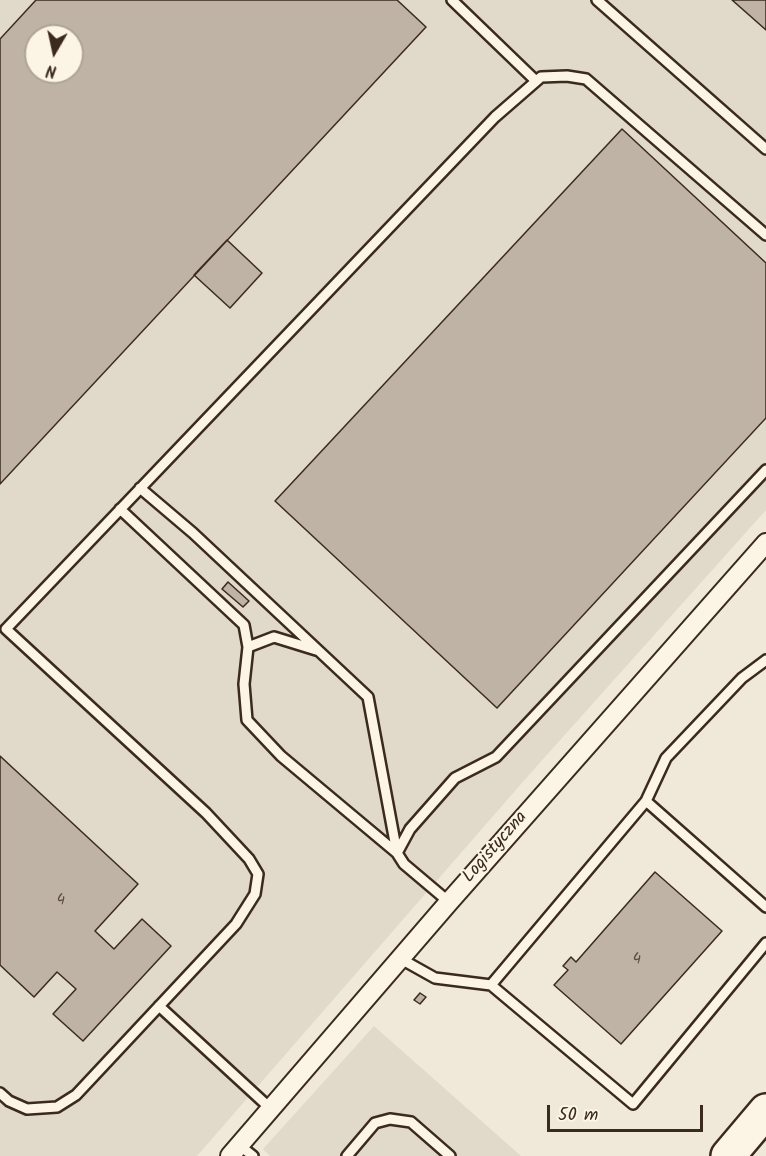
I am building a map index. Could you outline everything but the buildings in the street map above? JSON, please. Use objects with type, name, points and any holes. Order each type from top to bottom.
[{"type":"highway","points":[[728,1156],[766,1111]]},
{"type":"street","name":"Logistyczna","points":[[241,1152],[271,1109],[449,902],[766,543]]},
{"type":"lane","points":[[452,0],[536,81]]},
{"type":"lane","points":[[597,0],[766,149]]},
{"type":"lane","points":[[0,1093],[9,1101],[27,1109],[57,1107],[76,1095],[236,924],[255,894],[258,874],[249,859],[206,813],[6,629],[495,117],[541,77],[567,76],[586,79],[766,235]]},
{"type":"lane","points":[[397,853],[410,829],[455,778],[496,757],[766,470]]},
{"type":"lane","points":[[140,488],[193,533],[368,697],[397,853]]},
{"type":"lane","points":[[120,510],[244,625],[248,647],[244,684],[247,720],[281,756],[397,853],[404,864],[449,902]]},
{"type":"lane","points":[[248,647],[274,637],[319,651]]},
{"type":"lane","points":[[491,985],[646,801],[666,758],[742,678],[766,660]]},
{"type":"lane","points":[[646,801],[766,907]]},
{"type":"lane","points":[[401,959],[435,978],[491,985],[633,1104],[766,943]]},
{"type":"lane","points":[[159,1006],[271,1109]]},
{"type":"lane","points":[[347,1156],[375,1123],[390,1119],[411,1122],[450,1156]]},
{"type":"shaded area","points":[[0,0],[766,0],[766,510],[528,776],[197,1156],[0,1156]]},
{"type":"shaded area","points":[[374,1026],[521,1156],[270,1156],[263,1149]]}]
